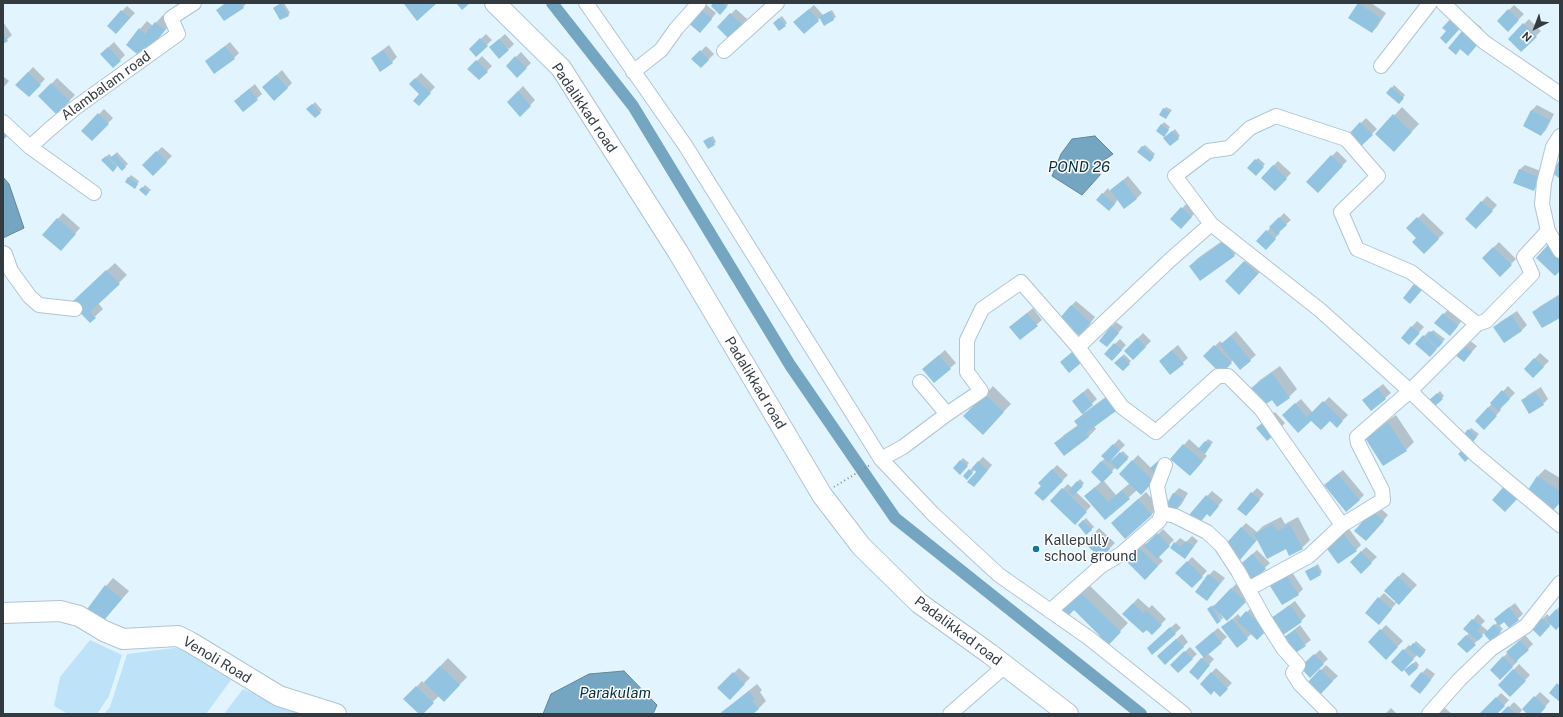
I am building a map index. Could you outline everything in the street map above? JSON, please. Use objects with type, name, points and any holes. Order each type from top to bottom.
[{"type":"street","name":"Alambalam road","points":[[30,147],[50,128],[75,108],[178,34],[171,18],[194,3]]},
{"type":"street","name":"Padalikkad road","points":[[496,3],[561,68],[678,252],[822,495],[862,546],[919,603],[1006,666],[1068,714]]},
{"type":"street","points":[[586,3],[685,145],[881,458],[933,514],[999,575],[1089,638],[1184,714]]},
{"type":"street","points":[[633,72],[661,50],[676,28],[699,3]]},
{"type":"street","points":[[724,51],[777,3]]},
{"type":"street","points":[[1381,66],[1430,3]]},
{"type":"street","points":[[1443,3],[1484,42],[1560,94]]},
{"type":"street","points":[[1476,324],[1411,272],[1357,249],[1341,212],[1378,176],[1346,139],[1276,116],[1250,128],[1229,148],[1208,151],[1175,176],[1211,224],[1320,310],[1410,391],[1476,455],[1560,525]]},
{"type":"street","points":[[3,122],[30,147],[94,193]]},
{"type":"street","points":[[1560,136],[1554,147],[1544,183],[1542,204],[1548,231],[1560,251]]},
{"type":"street","points":[[1078,347],[1170,260],[1211,224]]},
{"type":"street","points":[[1248,589],[1309,556],[1342,525],[1383,500],[1382,490],[1358,443],[1358,437],[1410,391],[1476,324],[1486,321],[1532,274],[1524,257],[1548,231]]},
{"type":"street","points":[[3,253],[5,254],[11,271],[30,297],[39,305],[75,309]]},
{"type":"street","points":[[881,458],[903,447],[981,391],[967,372],[967,340],[982,309],[1021,282],[1078,347],[1122,407],[1156,432],[1218,376],[1228,376],[1261,409],[1342,525]]},
{"type":"street","points":[[920,382],[947,414]]},
{"type":"street","points":[[1050,611],[1100,566],[1121,554],[1159,521],[1162,513],[1157,486],[1165,465]]},
{"type":"street","points":[[1162,513],[1188,522],[1207,532],[1221,545],[1283,648],[1298,665],[1294,673],[1300,684],[1330,714]]},
{"type":"street","points":[[1429,714],[1459,680],[1491,649],[1526,626],[1560,583]]},
{"type":"street","name":"Venoli Road","points":[[3,613],[60,611],[78,616],[104,631],[123,639],[178,636],[279,696],[336,714]]},
{"type":"street","points":[[950,714],[1006,666]]},
{"type":"path","points":[[822,495],[881,458]]},
{"type":"shaded area","points":[[90,640],[122,655],[109,696],[97,714],[68,714],[54,706],[60,677]]},
{"type":"shaded area","points":[[182,647],[231,680],[206,714],[104,714],[110,707],[127,654]]},
{"type":"shaded area","points":[[243,689],[302,714],[224,714]]},
{"type":"water","name":"POND 26","points":[[1095,136],[1113,154],[1100,163],[1100,175],[1082,195],[1052,176],[1061,154],[1072,139]]},
{"type":"water","points":[[3,177],[9,184],[24,228],[3,238]]},
{"type":"water","name":"Parakulam","points":[[624,671],[657,705],[653,714],[543,714],[551,694],[589,674]]},
{"type":"building","points":[[226,3],[241,3],[244,8],[224,21],[216,10]]},
{"type":"building","points":[[281,3],[289,16],[280,20],[273,8]]},
{"type":"building","points":[[437,3],[417,21],[404,4]]},
{"type":"building","points":[[456,3],[470,3],[462,10]]},
{"type":"building","points":[[713,3],[722,3],[727,7],[720,15],[711,6]]},
{"type":"building","points":[[1358,3],[1381,18],[1372,33],[1348,18]]},
{"type":"building","points":[[698,7],[712,19],[700,33],[686,21]]},
{"type":"building","points":[[809,9],[819,21],[804,34],[793,22]]},
{"type":"building","points":[[1508,9],[1519,20],[1508,32],[1497,21]]},
{"type":"building","points":[[121,10],[130,18],[116,34],[107,26]]},
{"type":"building","points":[[830,11],[834,20],[824,26],[819,17]]},
{"type":"building","points":[[730,13],[743,25],[729,39],[717,27]]},
{"type":"building","points":[[1454,15],[1464,24],[1446,44],[1440,38],[1446,31],[1442,28]]},
{"type":"building","points":[[779,18],[786,26],[779,31],[773,23]]},
{"type":"building","points":[[155,22],[165,30],[142,58],[126,45],[139,28],[145,34]]},
{"type":"building","points":[[1523,23],[1537,37],[1521,52],[1508,39]]},
{"type":"building","points":[[1467,25],[1478,44],[1468,56],[1460,49],[1456,55],[1448,48]]},
{"type":"building","points":[[3,34],[8,41],[3,44]]},
{"type":"building","points":[[480,38],[488,46],[476,57],[469,49]]},
{"type":"building","points":[[499,39],[509,50],[499,59],[489,47]]},
{"type":"building","points":[[225,46],[235,59],[214,74],[205,61]]},
{"type":"building","points":[[108,47],[121,61],[113,68],[100,54]]},
{"type":"building","points":[[383,50],[393,63],[380,72],[371,58]]},
{"type":"building","points":[[700,50],[709,60],[701,68],[691,59]]},
{"type":"building","points":[[515,56],[527,68],[517,78],[506,66]]},
{"type":"building","points":[[476,60],[488,72],[479,80],[467,69]]},
{"type":"building","points":[[28,72],[41,85],[29,97],[15,85]]},
{"type":"building","points":[[276,75],[288,88],[274,101],[262,87]]},
{"type":"building","points":[[415,78],[431,93],[419,106],[413,101],[419,94],[409,84]]},
{"type":"building","points":[[51,83],[70,101],[57,115],[38,96]]},
{"type":"building","points":[[1391,87],[1404,98],[1399,104],[1386,93]]},
{"type":"building","points":[[249,89],[258,100],[243,112],[234,101]]},
{"type":"building","points":[[518,91],[531,106],[520,117],[507,102]]},
{"type":"building","points":[[312,104],[321,113],[315,118],[306,109]]},
{"type":"building","points":[[1163,108],[1170,112],[1166,119],[1159,115]]},
{"type":"building","points":[[1531,110],[1550,120],[1541,136],[1523,126]]},
{"type":"building","points":[[98,113],[109,124],[92,141],[81,131]]},
{"type":"building","points":[[1393,114],[1412,132],[1394,152],[1375,134]]},
{"type":"building","points":[[1360,122],[1373,135],[1358,149],[1346,137]]},
{"type":"building","points":[[3,124],[11,132],[3,140]]},
{"type":"building","points":[[1161,124],[1169,130],[1164,137],[1156,131]]},
{"type":"building","points":[[1172,131],[1179,139],[1170,146],[1163,138]]},
{"type":"building","points":[[710,137],[715,145],[708,149],[703,141]]},
{"type":"building","points":[[1142,146],[1154,157],[1150,162],[1137,152]]},
{"type":"building","points":[[156,151],[167,162],[153,176],[142,165]]},
{"type":"building","points":[[115,154],[126,167],[122,171],[110,158]]},
{"type":"building","points":[[1331,155],[1343,166],[1318,193],[1306,182]]},
{"type":"building","points":[[106,156],[117,167],[113,172],[101,160]]},
{"type":"building","points":[[1255,159],[1264,167],[1256,176],[1247,168]]},
{"type":"building","points":[[1560,160],[1560,179],[1551,172]]},
{"type":"building","points":[[1273,165],[1287,179],[1275,191],[1261,178]]},
{"type":"building","points":[[1519,169],[1539,177],[1534,191],[1513,183]]},
{"type":"building","points":[[128,177],[138,184],[135,189],[125,182]]},
{"type":"building","points":[[1123,180],[1137,199],[1124,209],[1110,190]]},
{"type":"building","points":[[142,187],[149,192],[146,196],[139,190]]},
{"type":"building","points":[[1102,193],[1115,204],[1109,211],[1096,200]]},
{"type":"building","points":[[1481,201],[1493,211],[1476,229],[1465,219]]},
{"type":"building","points":[[1181,207],[1192,217],[1181,229],[1170,219]]},
{"type":"building","points":[[1279,217],[1287,225],[1276,235],[1269,227]]},
{"type":"building","points":[[1417,217],[1439,239],[1424,254],[1412,242],[1416,238],[1406,228]]},
{"type":"building","points":[[57,218],[76,234],[61,251],[42,235]]},
{"type":"building","points":[[1266,230],[1276,239],[1266,250],[1256,241]]},
{"type":"building","points":[[1554,238],[1560,245],[1553,253],[1560,260],[1560,271],[1555,276],[1536,258]]},
{"type":"building","points":[[1224,241],[1235,256],[1200,281],[1189,266]]},
{"type":"building","points":[[1493,247],[1512,265],[1500,277],[1482,258]]},
{"type":"building","points":[[1244,261],[1258,274],[1239,295],[1225,281]]},
{"type":"building","points":[[106,270],[120,284],[90,312],[96,318],[90,323],[71,303]]},
{"type":"building","points":[[1414,284],[1422,290],[1410,304],[1403,298]]},
{"type":"building","points":[[1558,296],[1560,300],[1560,318],[1542,328],[1532,312]]},
{"type":"building","points":[[1071,305],[1091,323],[1080,336],[1059,319]]},
{"type":"building","points":[[1027,313],[1038,326],[1020,340],[1009,327]]},
{"type":"building","points":[[1443,313],[1458,326],[1450,336],[1434,323]]},
{"type":"building","points":[[1512,315],[1522,331],[1504,343],[1493,327]]},
{"type":"building","points":[[1111,326],[1119,333],[1107,347],[1099,341]]},
{"type":"building","points":[[1411,326],[1420,333],[1409,345],[1401,338]]},
{"type":"building","points":[[1431,331],[1443,342],[1438,348],[1426,337]]},
{"type":"building","points":[[1423,335],[1437,349],[1430,357],[1415,344]]},
{"type":"building","points":[[1231,336],[1251,361],[1240,370],[1220,345]]},
{"type":"building","points":[[1137,338],[1146,347],[1133,360],[1124,351]]},
{"type":"building","points":[[1114,343],[1122,350],[1112,361],[1104,354]]},
{"type":"building","points":[[1214,345],[1232,363],[1221,374],[1203,356]]},
{"type":"building","points":[[1463,345],[1472,352],[1464,362],[1455,355]]},
{"type":"building","points":[[1172,350],[1184,364],[1170,375],[1159,361]]},
{"type":"building","points":[[1072,352],[1081,363],[1069,373],[1060,362]]},
{"type":"building","points":[[939,355],[951,369],[934,383],[922,369]]},
{"type":"building","points":[[1122,356],[1130,364],[1123,371],[1114,363]]},
{"type":"building","points":[[1534,358],[1544,367],[1533,378],[1524,369]]},
{"type":"building","points":[[1272,373],[1290,398],[1277,407],[1272,400],[1263,406],[1251,388]]},
{"type":"building","points":[[1378,388],[1386,399],[1371,411],[1362,400]]},
{"type":"building","points":[[1502,390],[1510,399],[1498,411],[1490,403]]},
{"type":"building","points":[[1083,392],[1093,405],[1082,414],[1072,401]]},
{"type":"building","points":[[1536,392],[1544,405],[1529,414],[1521,400]]},
{"type":"building","points":[[1437,393],[1443,399],[1433,408],[1427,402]]},
{"type":"building","points":[[985,394],[1004,412],[983,435],[963,416]]},
{"type":"building","points":[[1106,398],[1116,411],[1086,433],[1089,437],[1064,456],[1054,443],[1078,426],[1074,421]]},
{"type":"building","points":[[1323,401],[1343,421],[1337,428],[1330,421],[1321,430],[1311,421],[1298,433],[1282,415],[1295,403],[1307,417]]},
{"type":"building","points":[[1488,407],[1497,416],[1484,430],[1475,421]]},
{"type":"building","points":[[1270,417],[1281,429],[1267,441],[1256,428]]},
{"type":"building","points":[[1388,422],[1407,451],[1383,466],[1365,438]]},
{"type":"building","points":[[1468,429],[1477,437],[1470,445],[1461,438]]},
{"type":"building","points":[[1205,441],[1211,445],[1205,454],[1198,449]]},
{"type":"building","points":[[1113,444],[1120,450],[1109,463],[1101,456]]},
{"type":"building","points":[[1183,444],[1203,461],[1190,476],[1170,459]]},
{"type":"building","points":[[1464,448],[1472,455],[1465,462],[1458,454]]},
{"type":"building","points":[[1120,452],[1128,459],[1117,470],[1110,462]]},
{"type":"building","points":[[960,460],[968,466],[960,475],[953,468]]},
{"type":"building","points":[[1132,460],[1154,481],[1141,495],[1119,474]]},
{"type":"building","points":[[978,461],[988,470],[974,487],[967,482],[976,472],[972,468]]},
{"type":"building","points":[[1101,461],[1113,472],[1102,483],[1091,472]]},
{"type":"building","points":[[1158,461],[1162,466],[1154,473],[1150,468]]},
{"type":"building","points":[[969,469],[973,473],[967,480],[963,476]]},
{"type":"building","points":[[1052,469],[1063,481],[1043,501],[1034,493],[1041,486],[1038,483]]},
{"type":"building","points":[[1338,474],[1360,500],[1346,512],[1324,485]]},
{"type":"building","points":[[1537,476],[1560,491],[1560,501],[1553,511],[1526,493]]},
{"type":"building","points":[[1077,481],[1083,486],[1073,496],[1068,491]]},
{"type":"building","points":[[1506,484],[1519,497],[1505,512],[1492,500]]},
{"type":"building","points":[[1095,487],[1108,502],[1122,490],[1130,499],[1105,520],[1084,496]]},
{"type":"building","points":[[1062,488],[1087,512],[1075,525],[1050,501]]},
{"type":"building","points":[[1251,492],[1260,500],[1246,516],[1237,509]]},
{"type":"building","points":[[1173,493],[1183,498],[1176,511],[1166,505]]},
{"type":"building","points":[[1206,495],[1219,506],[1210,517],[1207,514],[1199,524],[1189,515]]},
{"type":"building","points":[[1138,499],[1152,515],[1125,539],[1111,523]]},
{"type":"building","points":[[1372,511],[1384,521],[1366,541],[1354,531]]},
{"type":"building","points":[[1083,520],[1092,530],[1086,535],[1078,525]]},
{"type":"building","points":[[1273,524],[1277,531],[1290,524],[1303,549],[1289,556],[1286,549],[1267,559],[1254,534]]},
{"type":"building","points":[[1241,527],[1256,541],[1240,560],[1224,546]]},
{"type":"building","points":[[1094,533],[1110,549],[1101,558],[1084,543]]},
{"type":"building","points":[[1157,533],[1170,546],[1157,559],[1144,546]]},
{"type":"building","points":[[1343,533],[1357,551],[1338,564],[1325,546]]},
{"type":"building","points":[[1186,541],[1194,546],[1185,559],[1170,548],[1174,542],[1181,547]]},
{"type":"building","points":[[1139,548],[1158,566],[1145,580],[1126,561]]},
{"type":"building","points":[[1361,551],[1372,563],[1361,574],[1350,562]]},
{"type":"building","points":[[1252,554],[1266,569],[1249,584],[1235,569]]},
{"type":"building","points":[[1187,561],[1203,577],[1192,588],[1175,573]]},
{"type":"building","points":[[1316,566],[1321,575],[1310,581],[1305,571]]},
{"type":"building","points":[[1208,574],[1220,583],[1207,601],[1195,592]]},
{"type":"building","points":[[1287,576],[1299,595],[1282,605],[1270,586]]},
{"type":"building","points":[[1398,576],[1412,590],[1399,605],[1384,591]]},
{"type":"building","points":[[105,585],[122,599],[100,625],[85,612]]},
{"type":"building","points":[[1231,588],[1246,602],[1227,621],[1213,607]]},
{"type":"building","points":[[1078,590],[1121,632],[1103,651],[1094,642],[1100,636],[1074,610],[1067,617],[1059,610]]},
{"type":"building","points":[[1378,597],[1392,609],[1379,625],[1365,613]]},
{"type":"building","points":[[1133,603],[1143,613],[1146,610],[1162,625],[1152,635],[1147,630],[1143,633],[1122,614]]},
{"type":"building","points":[[1290,605],[1302,622],[1283,635],[1271,618]]},
{"type":"building","points":[[1211,606],[1221,621],[1217,624],[1207,609]]},
{"type":"building","points":[[1509,607],[1519,620],[1509,628],[1504,622],[1499,626],[1494,619]]},
{"type":"building","points":[[1556,609],[1560,613],[1560,626],[1556,630],[1546,620]]},
{"type":"building","points":[[1246,611],[1267,630],[1257,640],[1237,621]]},
{"type":"building","points":[[1542,618],[1550,626],[1540,637],[1532,629]]},
{"type":"building","points":[[1232,619],[1248,639],[1237,648],[1221,627]]},
{"type":"building","points":[[1472,619],[1481,626],[1477,631],[1483,636],[1478,641],[1463,629]]},
{"type":"building","points":[[1494,624],[1501,632],[1491,642],[1484,634]]},
{"type":"building","points":[[1170,627],[1176,634],[1152,655],[1147,648]]},
{"type":"building","points":[[1380,629],[1398,647],[1386,660],[1368,642]]},
{"type":"building","points":[[1295,630],[1306,646],[1291,656],[1279,640]]},
{"type":"building","points":[[1213,632],[1222,643],[1204,658],[1195,647]]},
{"type":"building","points":[[1466,635],[1476,645],[1467,653],[1457,644]]},
{"type":"building","points":[[1176,639],[1184,647],[1165,665],[1157,656]]},
{"type":"building","points":[[1520,640],[1529,650],[1515,662],[1506,652]]},
{"type":"building","points":[[1413,643],[1425,652],[1420,658],[1408,649]]},
{"type":"building","points":[[1403,649],[1414,659],[1402,672],[1391,662]]},
{"type":"building","points":[[1184,651],[1193,659],[1178,673],[1170,665]]},
{"type":"building","points":[[1314,654],[1324,664],[1310,678],[1300,667]]},
{"type":"building","points":[[1503,656],[1513,667],[1500,680],[1490,670]]},
{"type":"building","points":[[1201,658],[1210,665],[1198,680],[1189,672]]},
{"type":"building","points":[[1413,663],[1418,668],[1409,676],[1404,670]]},
{"type":"building","points":[[440,666],[460,685],[444,702],[424,682]]},
{"type":"building","points":[[1320,669],[1333,681],[1319,696],[1307,683]]},
{"type":"building","points":[[1513,669],[1526,681],[1510,697],[1498,685]]},
{"type":"building","points":[[733,672],[745,684],[730,700],[717,688]]},
{"type":"building","points":[[1211,672],[1228,689],[1220,697],[1214,691],[1211,695],[1200,684]]},
{"type":"building","points":[[1421,672],[1431,680],[1420,694],[1410,686]]},
{"type":"building","points":[[1557,683],[1560,686],[1560,702],[1549,693]]},
{"type":"building","points":[[416,686],[434,703],[423,714],[419,714],[403,699]]},
{"type":"building","points":[[749,691],[755,699],[752,701],[759,709],[753,714],[719,714]]},
{"type":"building","points":[[1534,696],[1546,707],[1540,714],[1527,714],[1522,709]]},
{"type":"building","points":[[1496,697],[1505,706],[1497,714],[1479,714]]},
{"type":"building","points":[[1508,706],[1516,714],[1500,714]]},
{"type":"waterway","points":[[552,3],[633,106],[790,365],[895,518],[1141,714]]},
{"type":"place","name":"Kallepully school ground","points":[[1036,549]]}]
